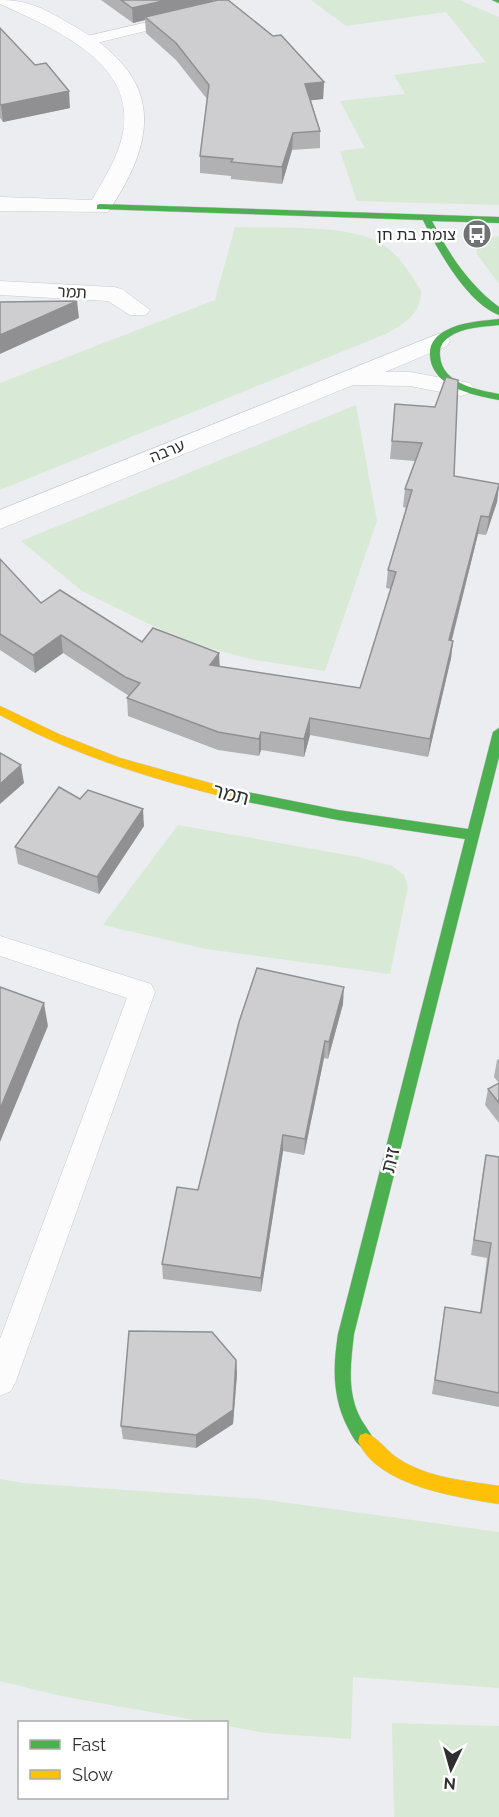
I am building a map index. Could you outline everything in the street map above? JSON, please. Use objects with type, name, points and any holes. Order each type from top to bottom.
[{"type":"street","points":[[7,0],[84,41],[107,59],[123,76],[133,94],[137,113],[135,132],[100,207]]},
{"type":"street","points":[[0,204],[499,220]]},
{"type":"street","points":[[426,218],[451,269],[474,293],[499,312]]},
{"type":"street","points":[[451,269],[454,291]]},
{"type":"street","name":"תמר","points":[[0,288],[114,294],[138,310]]},
{"type":"street","points":[[454,315],[433,355],[437,370],[467,390],[499,404]]},
{"type":"street","points":[[443,337],[473,323],[499,322]]},
{"type":"street","name":"ערבה","points":[[0,520],[443,337]]},
{"type":"street","name":"ערבה","points":[[335,382],[403,378],[441,383],[467,390]]},
{"type":"street","points":[[467,390],[499,397]]},
{"type":"street","name":"תמר","points":[[0,710],[78,747],[161,776],[255,801],[360,820],[473,835]]},
{"type":"street","name":"זית","points":[[499,732],[345,1334],[341,1386],[352,1426],[378,1456],[413,1477],[456,1489],[499,1495]]},
{"type":"lane","points":[[84,41],[197,14]]},
{"type":"lane","points":[[0,946],[142,992],[0,1381]]},
{"type":"green space","points":[[311,0],[459,0],[499,17],[499,205],[357,201],[340,151],[365,148],[340,101],[405,94],[394,75],[486,62],[446,12],[346,26]]},
{"type":"green space","points":[[235,227],[311,228],[368,237],[388,248],[409,272],[421,291],[418,306],[411,317],[386,334],[0,490],[0,383],[215,300]]},
{"type":"green space","points":[[499,236],[499,284],[477,254],[476,245],[485,239]]},
{"type":"green space","points":[[356,405],[377,521],[325,671],[250,659],[195,644],[82,591],[21,541]]},
{"type":"green space","points":[[178,825],[358,857],[392,866],[404,875],[408,887],[390,974],[206,949],[103,925]]},
{"type":"green space","points":[[0,1479],[23,1483],[260,1499],[499,1532],[499,1688],[353,1677],[351,1739],[265,1733],[228,1726],[228,1721],[200,1721],[61,1696],[0,1681]]},
{"type":"green space","points":[[392,1723],[499,1726],[499,1817],[394,1817]]},
{"type":"building","points":[[121,0],[167,0],[132,8]]},
{"type":"building","points":[[218,0],[228,0],[273,36],[281,35],[324,82],[305,84],[320,131],[293,133],[282,167],[231,162],[233,159],[200,156],[209,85],[176,43],[145,17]]},
{"type":"building","points":[[0,28],[35,65],[46,63],[69,91],[1,105]]},
{"type":"building","points":[[77,301],[0,335],[0,302]]},
{"type":"building","points":[[446,377],[458,380],[454,476],[499,485],[489,517],[481,516],[449,640],[453,641],[430,739],[310,718],[304,739],[261,732],[259,739],[218,732],[127,698],[140,683],[125,677],[61,635],[33,655],[0,634],[0,559],[41,603],[60,590],[142,642],[153,628],[219,653],[210,665],[360,688],[396,572],[388,570],[412,490],[405,489],[422,443],[392,441],[395,404],[435,407]]},
{"type":"building","points":[[0,753],[21,765],[0,784]]},
{"type":"building","points":[[59,787],[80,799],[88,790],[143,809],[97,877],[15,847]]},
{"type":"building","points":[[257,968],[344,987],[329,1042],[325,1041],[305,1139],[283,1135],[261,1278],[162,1264],[177,1187],[198,1190],[239,1022]]},
{"type":"building","points":[[0,987],[44,1003],[0,1109]]},
{"type":"building","points":[[499,1083],[499,1103],[488,1089]]},
{"type":"building","points":[[486,1155],[499,1157],[499,1393],[435,1380],[445,1307],[481,1313],[491,1243],[474,1240]]},
{"type":"building","points":[[129,1331],[212,1332],[236,1360],[233,1410],[196,1435],[121,1426]]},
{"type":"traffic: fast","points":[[100,207],[499,220]]},
{"type":"traffic: fast","points":[[426,218],[456,270],[475,292],[499,312]]},
{"type":"traffic: fast","points":[[499,322],[457,329],[439,340],[435,348],[437,366],[448,379],[468,390],[499,397]]},
{"type":"traffic: fast","points":[[366,1441],[350,1415],[343,1390],[346,1334],[499,732]]},
{"type":"traffic: fast","points":[[237,795],[338,815],[473,835]]},
{"type":"traffic: slow","points":[[0,710],[56,738],[116,761],[176,780],[237,795]]},
{"type":"traffic: slow","points":[[366,1441],[378,1455],[409,1474],[445,1485],[499,1495]]},
{"type":"place","name":"צומת בת חן","points":[[477,234]]}]
